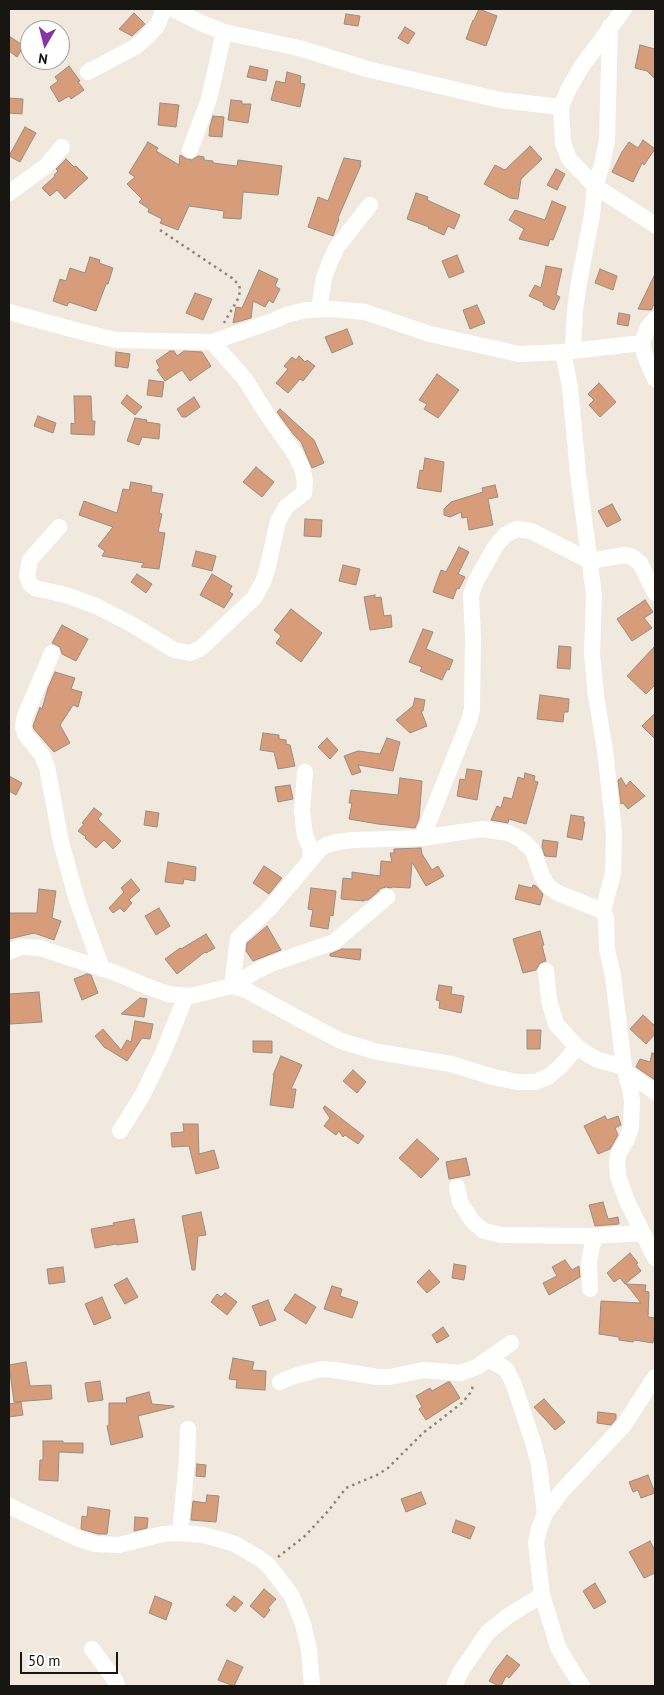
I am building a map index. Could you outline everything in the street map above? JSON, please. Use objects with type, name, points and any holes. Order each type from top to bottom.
[{"type":"street","points":[[88,72],[146,38],[157,26],[164,9]]},
{"type":"street","points":[[173,9],[224,32],[299,48],[367,69],[500,100],[560,107]]},
{"type":"street","points":[[624,9],[582,66],[560,107],[563,144],[570,159],[595,186],[655,224]]},
{"type":"street","points":[[610,26],[607,140],[595,186],[592,215],[568,352],[578,464],[594,595],[592,654],[596,696],[605,750],[614,833],[613,873],[603,911],[606,918],[607,949],[613,976],[625,1070],[632,1101],[627,1139],[617,1160],[618,1176],[627,1201],[655,1258]]},
{"type":"street","points":[[190,150],[209,98],[224,32]]},
{"type":"street","points":[[9,194],[46,166],[62,147]]},
{"type":"street","points":[[319,309],[324,278],[337,247],[370,205]]},
{"type":"street","points":[[9,312],[115,340],[212,342],[286,315],[319,309],[350,309],[365,312],[430,334],[519,354],[568,352],[642,344]]},
{"type":"street","points":[[655,319],[648,328],[642,344],[655,379]]},
{"type":"street","points":[[59,527],[32,557],[27,576],[30,584],[34,588],[72,597],[96,606],[129,622],[174,650],[190,653],[201,648],[254,598],[267,570],[278,521],[286,507],[304,493],[305,481],[302,468],[295,454],[245,379],[212,342]]},
{"type":"street","points":[[422,838],[469,721],[473,698],[471,595],[476,581],[495,547],[505,535],[518,529],[531,531],[590,561],[625,555],[632,557],[640,563],[655,593]]},
{"type":"street","points":[[52,653],[25,716],[23,726],[25,734],[42,755],[47,766],[61,842],[77,900],[102,969]]},
{"type":"street","points":[[305,772],[302,811],[310,849],[310,861]]},
{"type":"street","points":[[232,986],[238,938],[268,909],[320,849],[337,842],[422,838],[482,829],[509,833],[522,840],[533,851],[542,876],[548,886],[558,893],[603,911]]},
{"type":"street","points":[[9,952],[20,947],[40,948],[168,994],[186,996],[232,986],[263,967],[334,942],[387,897]]},
{"type":"street","points":[[546,971],[549,1000],[556,1024],[577,1047],[598,1060],[625,1070],[655,1092]]},
{"type":"street","points":[[232,986],[254,993],[300,1020],[354,1045],[378,1052],[452,1064],[493,1077],[517,1082],[534,1082],[548,1077],[562,1065],[577,1047]]},
{"type":"street","points":[[120,1131],[143,1094],[163,1053],[186,996]]},
{"type":"street","points":[[456,1187],[460,1202],[472,1222],[484,1230],[501,1235],[523,1237],[596,1236],[643,1233]]},
{"type":"street","points":[[590,1289],[589,1263],[596,1236]]},
{"type":"street","points":[[280,1382],[321,1369],[383,1378],[424,1370],[460,1372],[483,1363],[511,1343]]},
{"type":"street","points":[[483,1363],[506,1369],[514,1385],[539,1465],[545,1514]]},
{"type":"street","points":[[582,1686],[558,1647],[542,1596],[536,1543],[545,1514],[561,1492],[624,1425],[655,1377]]},
{"type":"street","points":[[180,1532],[188,1429]]},
{"type":"street","points":[[9,1506],[79,1540],[96,1544],[119,1545],[163,1534],[180,1532],[203,1535],[235,1544],[259,1558],[268,1565],[292,1596],[303,1624],[309,1649],[312,1686]]},
{"type":"street","points":[[454,1686],[461,1671],[488,1632],[508,1616],[542,1596]]},
{"type":"street","points":[[92,1649],[115,1680],[117,1686]]},
{"type":"path","points":[[160,230],[232,278],[240,287],[239,297],[212,342]]},
{"type":"path","points":[[268,1565],[305,1536],[346,1488],[377,1475],[388,1468],[417,1439],[462,1403],[471,1392],[483,1363]]},
{"type":"building","points":[[479,9],[497,16],[486,46],[466,39]]},
{"type":"building","points":[[134,13],[145,24],[132,36],[119,29]]},
{"type":"building","points":[[346,14],[360,16],[358,26],[344,24]]},
{"type":"building","points":[[405,27],[415,33],[408,44],[398,38]]},
{"type":"building","points":[[9,36],[20,43],[20,52],[17,57],[9,51]]},
{"type":"building","points":[[640,45],[655,49],[655,79],[647,71],[635,68]]},
{"type":"building","points":[[250,66],[268,70],[266,81],[247,77]]},
{"type":"building","points":[[70,67],[84,90],[71,99],[69,96],[59,102],[50,87],[58,81],[55,77],[64,70],[70,70]]},
{"type":"building","points":[[287,72],[301,76],[300,83],[305,84],[300,107],[271,100],[276,81],[285,83]]},
{"type":"building","points":[[9,98],[23,99],[22,114],[9,113]]},
{"type":"building","points":[[231,100],[242,101],[242,104],[251,104],[248,123],[228,120]]},
{"type":"building","points":[[160,103],[179,105],[176,127],[158,125]]},
{"type":"building","points":[[213,116],[224,117],[222,137],[209,136]]},
{"type":"building","points":[[25,127],[36,133],[20,162],[9,156]]},
{"type":"building","points":[[643,140],[655,149],[644,165],[642,163],[633,182],[612,172],[629,142],[638,148]]},
{"type":"building","points":[[148,142],[158,148],[156,151],[179,165],[180,155],[192,160],[198,156],[204,157],[204,160],[213,161],[213,163],[236,166],[238,160],[282,166],[278,195],[243,192],[241,219],[223,218],[224,211],[189,206],[178,230],[160,223],[162,219],[148,212],[149,209],[139,202],[142,199],[127,184],[135,177],[129,173]]},
{"type":"building","points":[[530,146],[542,159],[521,179],[518,199],[510,198],[484,184],[495,165],[505,170]]},
{"type":"building","points":[[344,158],[361,161],[361,165],[338,218],[333,236],[308,227],[318,197],[328,201]]},
{"type":"building","points":[[66,159],[88,178],[65,199],[57,190],[50,196],[42,188],[55,176],[58,171],[56,169]]},
{"type":"building","points":[[556,169],[565,174],[557,190],[547,185]]},
{"type":"building","points":[[416,193],[428,197],[427,200],[460,215],[454,229],[448,226],[444,235],[407,219]]},
{"type":"building","points":[[552,201],[566,207],[553,240],[550,239],[548,246],[519,239],[524,229],[509,220],[515,210],[545,220]]},
{"type":"building","points":[[457,255],[464,272],[449,278],[442,261]]},
{"type":"building","points":[[90,257],[100,260],[99,263],[113,268],[96,311],[69,302],[67,306],[53,301],[60,279],[66,281],[70,268],[85,273]]},
{"type":"building","points":[[546,266],[562,269],[556,295],[560,297],[554,310],[529,296],[535,285],[541,288]]},
{"type":"building","points":[[600,269],[617,276],[613,290],[595,283]]},
{"type":"building","points":[[259,270],[278,279],[275,286],[280,289],[273,303],[269,300],[265,307],[253,301],[251,318],[233,323],[236,307],[242,308]]},
{"type":"building","points":[[655,274],[655,306],[653,305],[651,310],[638,309]]},
{"type":"building","points":[[195,293],[212,299],[203,320],[186,313]]},
{"type":"building","points":[[477,305],[485,323],[470,329],[463,310]]},
{"type":"building","points":[[619,313],[630,315],[628,326],[617,324]]},
{"type":"building","points":[[347,329],[353,344],[332,353],[325,337]]},
{"type":"building","points":[[170,351],[174,351],[177,356],[184,351],[202,352],[211,366],[190,381],[182,370],[165,381],[157,370],[160,368],[156,361]]},
{"type":"building","points":[[116,352],[130,354],[128,368],[115,366]]},
{"type":"building","points":[[299,356],[305,362],[307,360],[315,366],[303,381],[300,379],[288,393],[276,383],[288,369],[284,366],[292,357],[296,360]]},
{"type":"building","points":[[437,374],[459,390],[438,418],[424,409],[427,404],[419,400]]},
{"type":"building","points":[[149,380],[164,382],[162,397],[147,395]]},
{"type":"building","points":[[599,383],[616,402],[600,417],[589,405],[594,400],[588,394]]},
{"type":"building","points":[[127,395],[142,407],[135,415],[121,403]]},
{"type":"building","points":[[74,396],[91,396],[92,421],[95,421],[94,435],[71,434],[71,423],[75,424]]},
{"type":"building","points":[[194,397],[200,407],[186,417],[182,417],[177,409]]},
{"type":"building","points":[[280,409],[314,440],[324,463],[312,468],[301,442],[277,412]]},
{"type":"building","points":[[38,416],[56,423],[53,433],[34,426]]},
{"type":"building","points":[[135,418],[160,424],[159,439],[142,437],[139,445],[127,441]]},
{"type":"building","points":[[425,458],[444,462],[441,492],[417,488],[420,470],[423,471]]},
{"type":"building","points":[[256,467],[274,482],[262,497],[243,482]]},
{"type":"building","points":[[131,482],[152,486],[151,492],[163,494],[159,513],[162,514],[158,532],[165,533],[159,569],[141,567],[144,563],[102,556],[105,551],[98,546],[113,527],[79,515],[84,501],[117,513],[123,489],[129,490]]},
{"type":"building","points":[[495,485],[498,497],[488,499],[493,525],[469,530],[467,517],[462,518],[461,512],[450,517],[444,515],[444,509],[451,502],[483,492],[482,488]]},
{"type":"building","points":[[612,504],[621,520],[607,527],[598,511]]},
{"type":"building","points":[[305,519],[322,520],[321,537],[304,536]]},
{"type":"building","points":[[459,547],[469,552],[458,574],[465,577],[459,589],[457,588],[453,599],[433,592],[441,570],[446,572]]},
{"type":"building","points":[[196,551],[216,556],[212,571],[192,566]]},
{"type":"building","points":[[343,565],[360,569],[356,585],[339,581]]},
{"type":"building","points":[[137,574],[152,584],[146,593],[131,582]]},
{"type":"building","points":[[212,574],[232,586],[229,592],[233,594],[224,608],[200,595]]},
{"type":"building","points":[[375,595],[375,598],[381,597],[384,616],[391,615],[392,627],[370,630],[364,597]]},
{"type":"building","points":[[645,600],[653,612],[644,618],[652,628],[632,641],[617,619]]},
{"type":"building","points":[[291,609],[322,633],[301,662],[276,643],[281,636],[274,630]]},
{"type":"building","points":[[62,625],[88,639],[76,661],[62,654],[60,647],[52,643]]},
{"type":"building","points":[[423,629],[433,632],[426,649],[453,660],[442,680],[420,671],[422,667],[409,662]]},
{"type":"building","points":[[559,646],[571,647],[570,669],[557,668]]},
{"type":"building","points":[[655,646],[655,685],[646,694],[627,676]]},
{"type":"building","points":[[55,672],[75,678],[71,689],[82,692],[78,707],[73,705],[60,725],[70,743],[54,752],[33,726],[40,707],[42,709]]},
{"type":"building","points":[[540,695],[569,699],[568,712],[564,712],[563,722],[537,719]]},
{"type":"building","points":[[415,698],[425,700],[423,711],[421,711],[427,726],[410,733],[396,720],[413,706]]},
{"type":"building","points":[[655,713],[655,739],[642,726]]},
{"type":"building","points":[[263,733],[279,735],[279,739],[286,740],[286,744],[290,745],[295,766],[278,769],[274,752],[260,750]]},
{"type":"building","points":[[327,738],[338,750],[330,759],[318,747]]},
{"type":"building","points":[[387,738],[400,742],[393,771],[358,765],[361,772],[352,775],[344,756],[358,751],[380,754]]},
{"type":"building","points":[[467,769],[482,771],[477,800],[457,796],[460,779],[465,780]]},
{"type":"building","points":[[525,773],[535,776],[534,781],[538,782],[526,824],[509,819],[508,823],[491,820],[497,806],[501,808],[504,797],[512,799],[518,777],[524,779]]},
{"type":"building","points":[[9,776],[22,783],[16,795],[9,791]]},
{"type":"building","points":[[400,778],[422,781],[419,819],[415,828],[349,819],[352,803],[349,803],[351,790],[398,795]]},
{"type":"building","points":[[621,778],[626,786],[630,781],[645,796],[628,809],[623,803],[621,804],[618,780]]},
{"type":"building","points":[[290,785],[293,799],[278,802],[275,787]]},
{"type":"building","points":[[94,808],[102,814],[98,819],[121,841],[113,849],[104,840],[96,848],[78,831]]},
{"type":"building","points":[[146,811],[159,813],[157,827],[144,825]]},
{"type":"building","points":[[571,815],[584,817],[582,840],[567,837]]},
{"type":"building","points":[[543,840],[558,842],[556,857],[545,856],[542,847]]},
{"type":"building","points":[[421,848],[422,854],[432,870],[438,866],[444,876],[426,886],[412,862],[410,888],[386,887],[379,889],[368,900],[364,901],[341,899],[343,878],[352,879],[352,872],[380,876],[381,861],[392,862],[390,853],[394,853],[394,849]]},
{"type":"building","points":[[168,862],[196,867],[195,881],[184,879],[183,884],[165,882]]},
{"type":"building","points":[[264,866],[282,878],[269,894],[253,883]]},
{"type":"building","points":[[131,879],[140,890],[129,900],[132,903],[124,912],[120,908],[113,913],[109,908],[124,892],[121,888]]},
{"type":"building","points":[[519,885],[532,888],[533,885],[536,886],[543,894],[540,905],[515,899]]},
{"type":"building","points":[[311,888],[336,891],[333,916],[330,915],[328,929],[310,926],[313,910],[308,909]]},
{"type":"building","points":[[39,889],[56,891],[52,918],[61,921],[54,940],[34,933],[9,939],[9,913],[37,913]]},
{"type":"building","points":[[159,908],[170,926],[156,935],[145,916]]},
{"type":"building","points":[[267,926],[281,950],[253,961],[246,951],[247,943]]},
{"type":"building","points":[[540,931],[546,961],[540,963],[536,970],[523,973],[513,939]]},
{"type":"building","points":[[206,934],[215,948],[205,952],[177,974],[165,959],[180,948]]},
{"type":"building","points":[[342,949],[361,949],[360,960],[330,956],[330,954]]},
{"type":"building","points":[[87,974],[91,975],[98,993],[82,1000],[74,979]]},
{"type":"building","points":[[439,985],[452,987],[451,994],[464,996],[461,1013],[439,1008],[440,1001],[436,1000]]},
{"type":"building","points":[[39,992],[42,1022],[10,1024],[9,994]]},
{"type":"building","points":[[140,998],[147,999],[144,1017],[121,1014]]},
{"type":"building","points":[[643,1015],[655,1026],[655,1034],[646,1044],[630,1029]]},
{"type":"building","points":[[135,1021],[153,1024],[150,1039],[142,1038],[127,1061],[105,1048],[95,1036],[103,1029],[121,1050],[127,1040],[131,1042]]},
{"type":"building","points":[[527,1030],[541,1030],[540,1049],[527,1049]]},
{"type":"building","points":[[253,1041],[272,1041],[272,1053],[253,1052]]},
{"type":"building","points":[[652,1053],[655,1054],[655,1080],[636,1067],[640,1059],[650,1062]]},
{"type":"building","points":[[281,1056],[302,1065],[291,1089],[296,1089],[293,1108],[270,1105],[273,1075]]},
{"type":"building","points":[[353,1070],[366,1082],[357,1093],[343,1081]]},
{"type":"building","points":[[325,1106],[364,1136],[358,1144],[345,1135],[343,1137],[339,1131],[336,1135],[324,1126],[330,1118],[323,1108]]},
{"type":"building","points":[[605,1116],[607,1120],[618,1116],[621,1125],[615,1128],[618,1135],[610,1149],[598,1154],[584,1126]]},
{"type":"building","points":[[183,1124],[198,1124],[199,1154],[214,1150],[219,1168],[196,1174],[189,1146],[172,1147],[171,1133],[184,1132]]},
{"type":"building","points":[[417,1139],[439,1159],[421,1178],[399,1158]]},
{"type":"building","points":[[466,1158],[470,1175],[449,1179],[446,1162]]},
{"type":"building","points":[[603,1202],[608,1219],[618,1217],[619,1224],[595,1226],[589,1205]]},
{"type":"building","points":[[201,1212],[206,1235],[198,1236],[195,1270],[192,1270],[182,1216]]},
{"type":"building","points":[[134,1219],[138,1242],[95,1248],[91,1229]]},
{"type":"building","points":[[630,1253],[638,1263],[636,1264],[641,1271],[625,1284],[620,1278],[614,1282],[607,1273]]},
{"type":"building","points":[[565,1260],[572,1270],[579,1266],[580,1277],[549,1295],[543,1283],[557,1276],[552,1267]]},
{"type":"building","points":[[454,1264],[466,1266],[464,1280],[452,1278]]},
{"type":"building","points":[[63,1267],[65,1282],[49,1284],[47,1269]]},
{"type":"building","points":[[429,1270],[440,1282],[427,1293],[417,1282]]},
{"type":"building","points":[[127,1278],[138,1297],[125,1304],[114,1285]]},
{"type":"building","points":[[626,1284],[646,1285],[645,1291],[649,1292],[648,1317],[655,1318],[653,1343],[619,1340],[619,1337],[599,1334],[601,1301],[641,1303]]},
{"type":"building","points":[[332,1286],[342,1289],[340,1296],[358,1302],[352,1318],[324,1309]]},
{"type":"building","points":[[225,1293],[237,1302],[227,1315],[211,1302],[217,1294],[221,1297]]},
{"type":"building","points":[[295,1294],[316,1307],[306,1324],[284,1310]]},
{"type":"building","points":[[102,1297],[111,1318],[94,1325],[85,1304]]},
{"type":"building","points":[[268,1300],[276,1320],[260,1326],[252,1306]]},
{"type":"building","points":[[443,1327],[449,1336],[437,1343],[432,1335]]},
{"type":"building","points":[[233,1358],[254,1362],[252,1370],[266,1371],[265,1390],[236,1388],[237,1380],[229,1379]]},
{"type":"building","points":[[26,1362],[30,1386],[51,1385],[52,1399],[14,1402],[9,1365]]},
{"type":"building","points":[[100,1381],[103,1400],[88,1402],[85,1383]]},
{"type":"building","points":[[450,1382],[460,1398],[426,1420],[419,1409],[422,1407],[416,1396],[430,1388],[432,1391]]},
{"type":"building","points":[[149,1392],[152,1404],[174,1407],[138,1416],[143,1437],[111,1445],[107,1426],[109,1425],[109,1403],[127,1403],[126,1398]]},
{"type":"building","points":[[544,1399],[565,1422],[555,1430],[534,1407]]},
{"type":"building","points":[[21,1402],[23,1415],[9,1417],[9,1404]]},
{"type":"building","points":[[598,1412],[616,1414],[616,1419],[611,1425],[597,1423]]},
{"type":"building","points":[[43,1441],[83,1443],[83,1453],[59,1452],[58,1481],[39,1480],[40,1460],[43,1460]]},
{"type":"building","points":[[197,1464],[206,1465],[205,1477],[196,1476]]},
{"type":"building","points":[[648,1475],[655,1493],[641,1498],[638,1490],[633,1492],[629,1482]]},
{"type":"building","points":[[421,1492],[426,1504],[406,1512],[401,1499]]},
{"type":"building","points":[[207,1495],[219,1496],[216,1522],[191,1520],[193,1501],[206,1503]]},
{"type":"building","points":[[88,1507],[110,1510],[107,1534],[98,1534],[81,1529],[82,1516],[87,1517]]},
{"type":"building","points":[[135,1517],[148,1518],[147,1528],[134,1531]]},
{"type":"building","points":[[456,1520],[475,1527],[470,1539],[452,1532]]},
{"type":"building","points":[[650,1541],[655,1551],[655,1573],[644,1578],[629,1552]]},
{"type":"building","points":[[595,1583],[606,1602],[594,1609],[583,1591]]},
{"type":"building","points":[[264,1589],[276,1599],[268,1608],[270,1610],[264,1618],[250,1606]]},
{"type":"building","points":[[155,1596],[172,1603],[166,1620],[149,1613]]},
{"type":"building","points":[[234,1596],[243,1603],[235,1612],[226,1605]]},
{"type":"building","points":[[507,1655],[520,1665],[509,1678],[506,1676],[501,1686],[499,1686],[489,1681]]},
{"type":"building","points":[[227,1660],[243,1667],[234,1686],[218,1680]]}]
